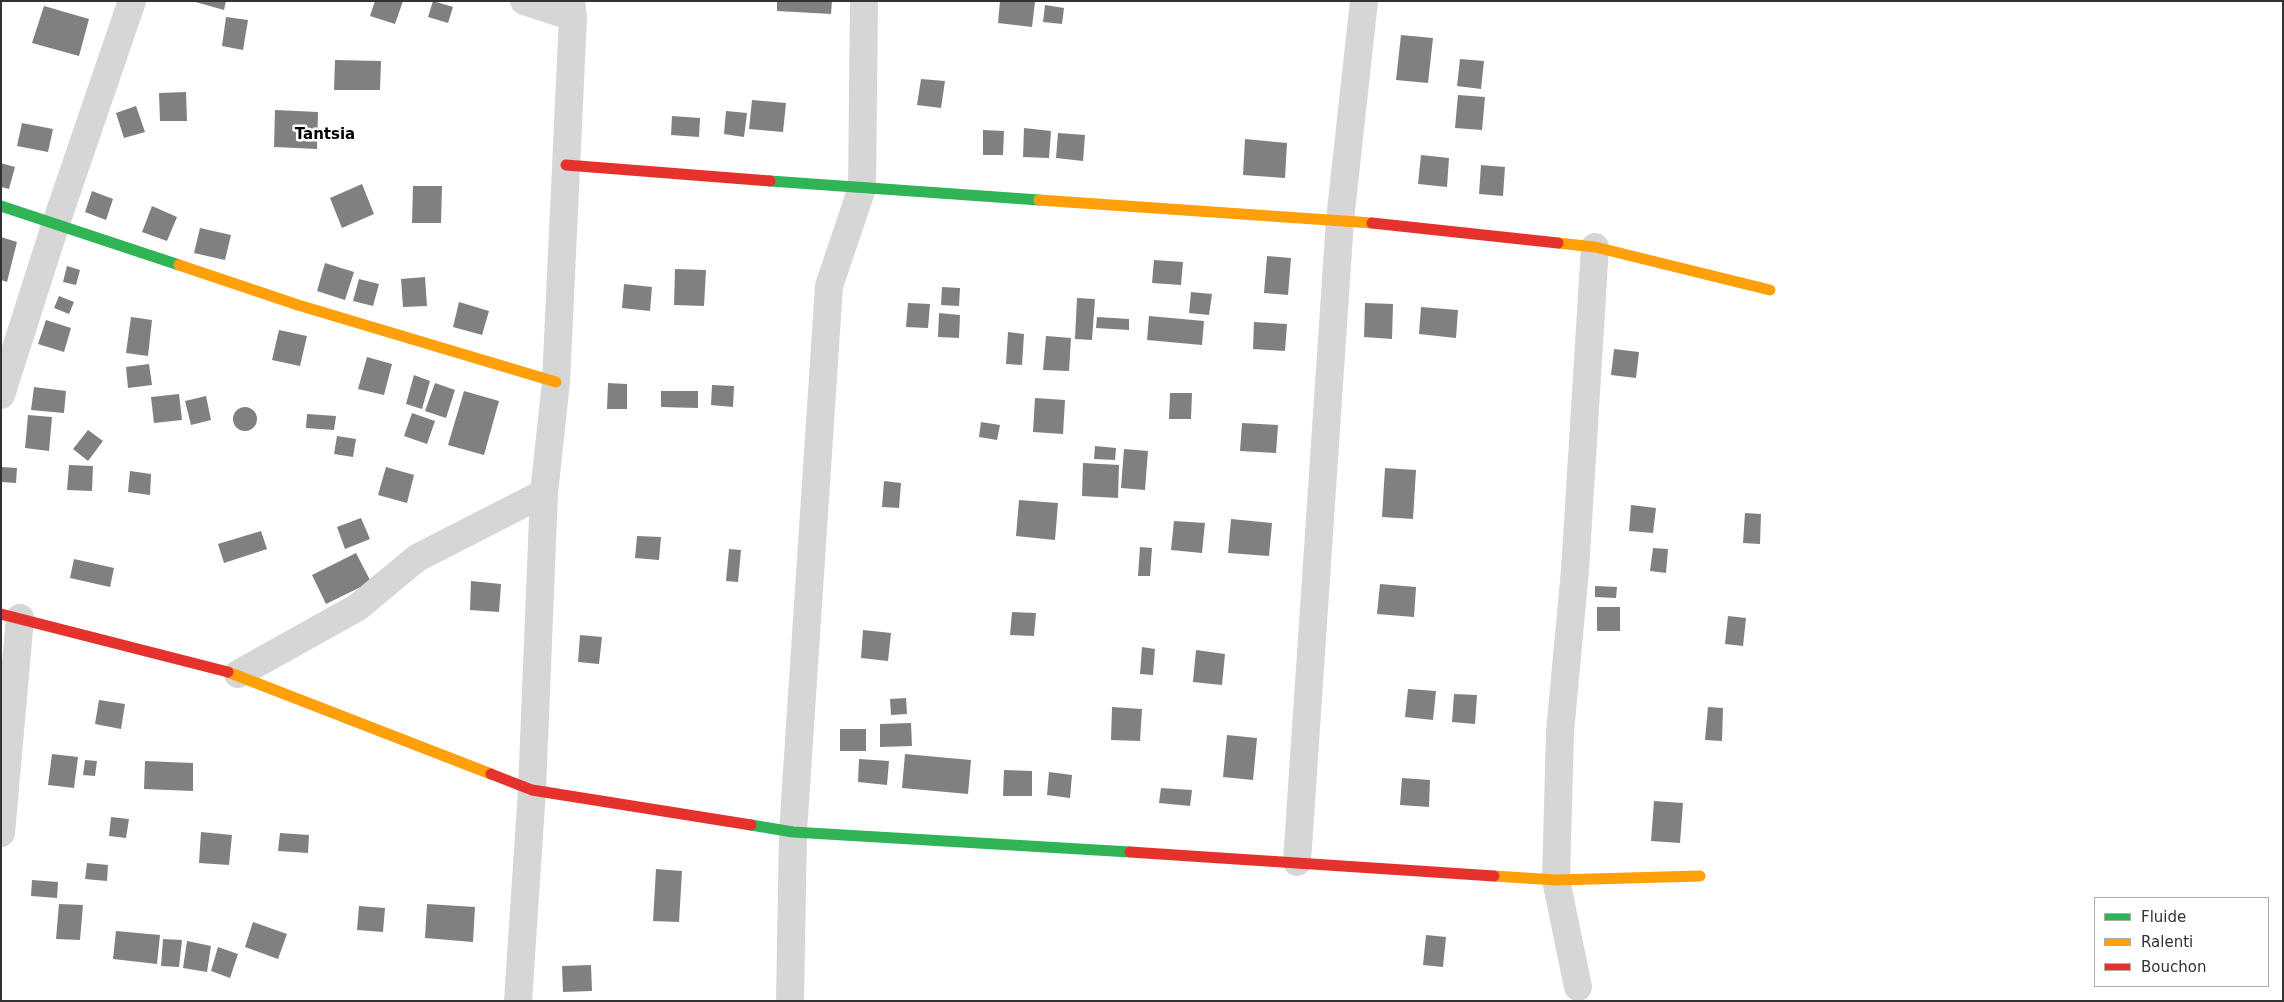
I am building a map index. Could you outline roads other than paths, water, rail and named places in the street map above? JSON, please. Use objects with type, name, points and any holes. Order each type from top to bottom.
[{"type":"street","points":[[1,395],[56,224],[132,1]]},
{"type":"street","points":[[518,1001],[532,790],[544,493],[556,382],[572,9],[524,1]]},
{"type":"street","points":[[790,1001],[793,832],[829,286],[862,188],[864,1]]},
{"type":"street","points":[[1297,862],[1340,220],[1364,1]]},
{"type":"street","points":[[566,165],[862,188],[1340,220],[1595,247],[1770,290]]},
{"type":"street","points":[[1,206],[298,305],[556,382]]},
{"type":"street","points":[[1578,987],[1556,880],[1560,732],[1575,570],[1595,247]]},
{"type":"street","points":[[238,674],[358,607],[417,558],[544,493]]},
{"type":"street","points":[[1,833],[11,616],[238,674],[532,790],[793,832],[1297,862],[1556,880],[1700,876]]},
{"type":"district","name":"Tantsia","points":[[325,135]]}]
